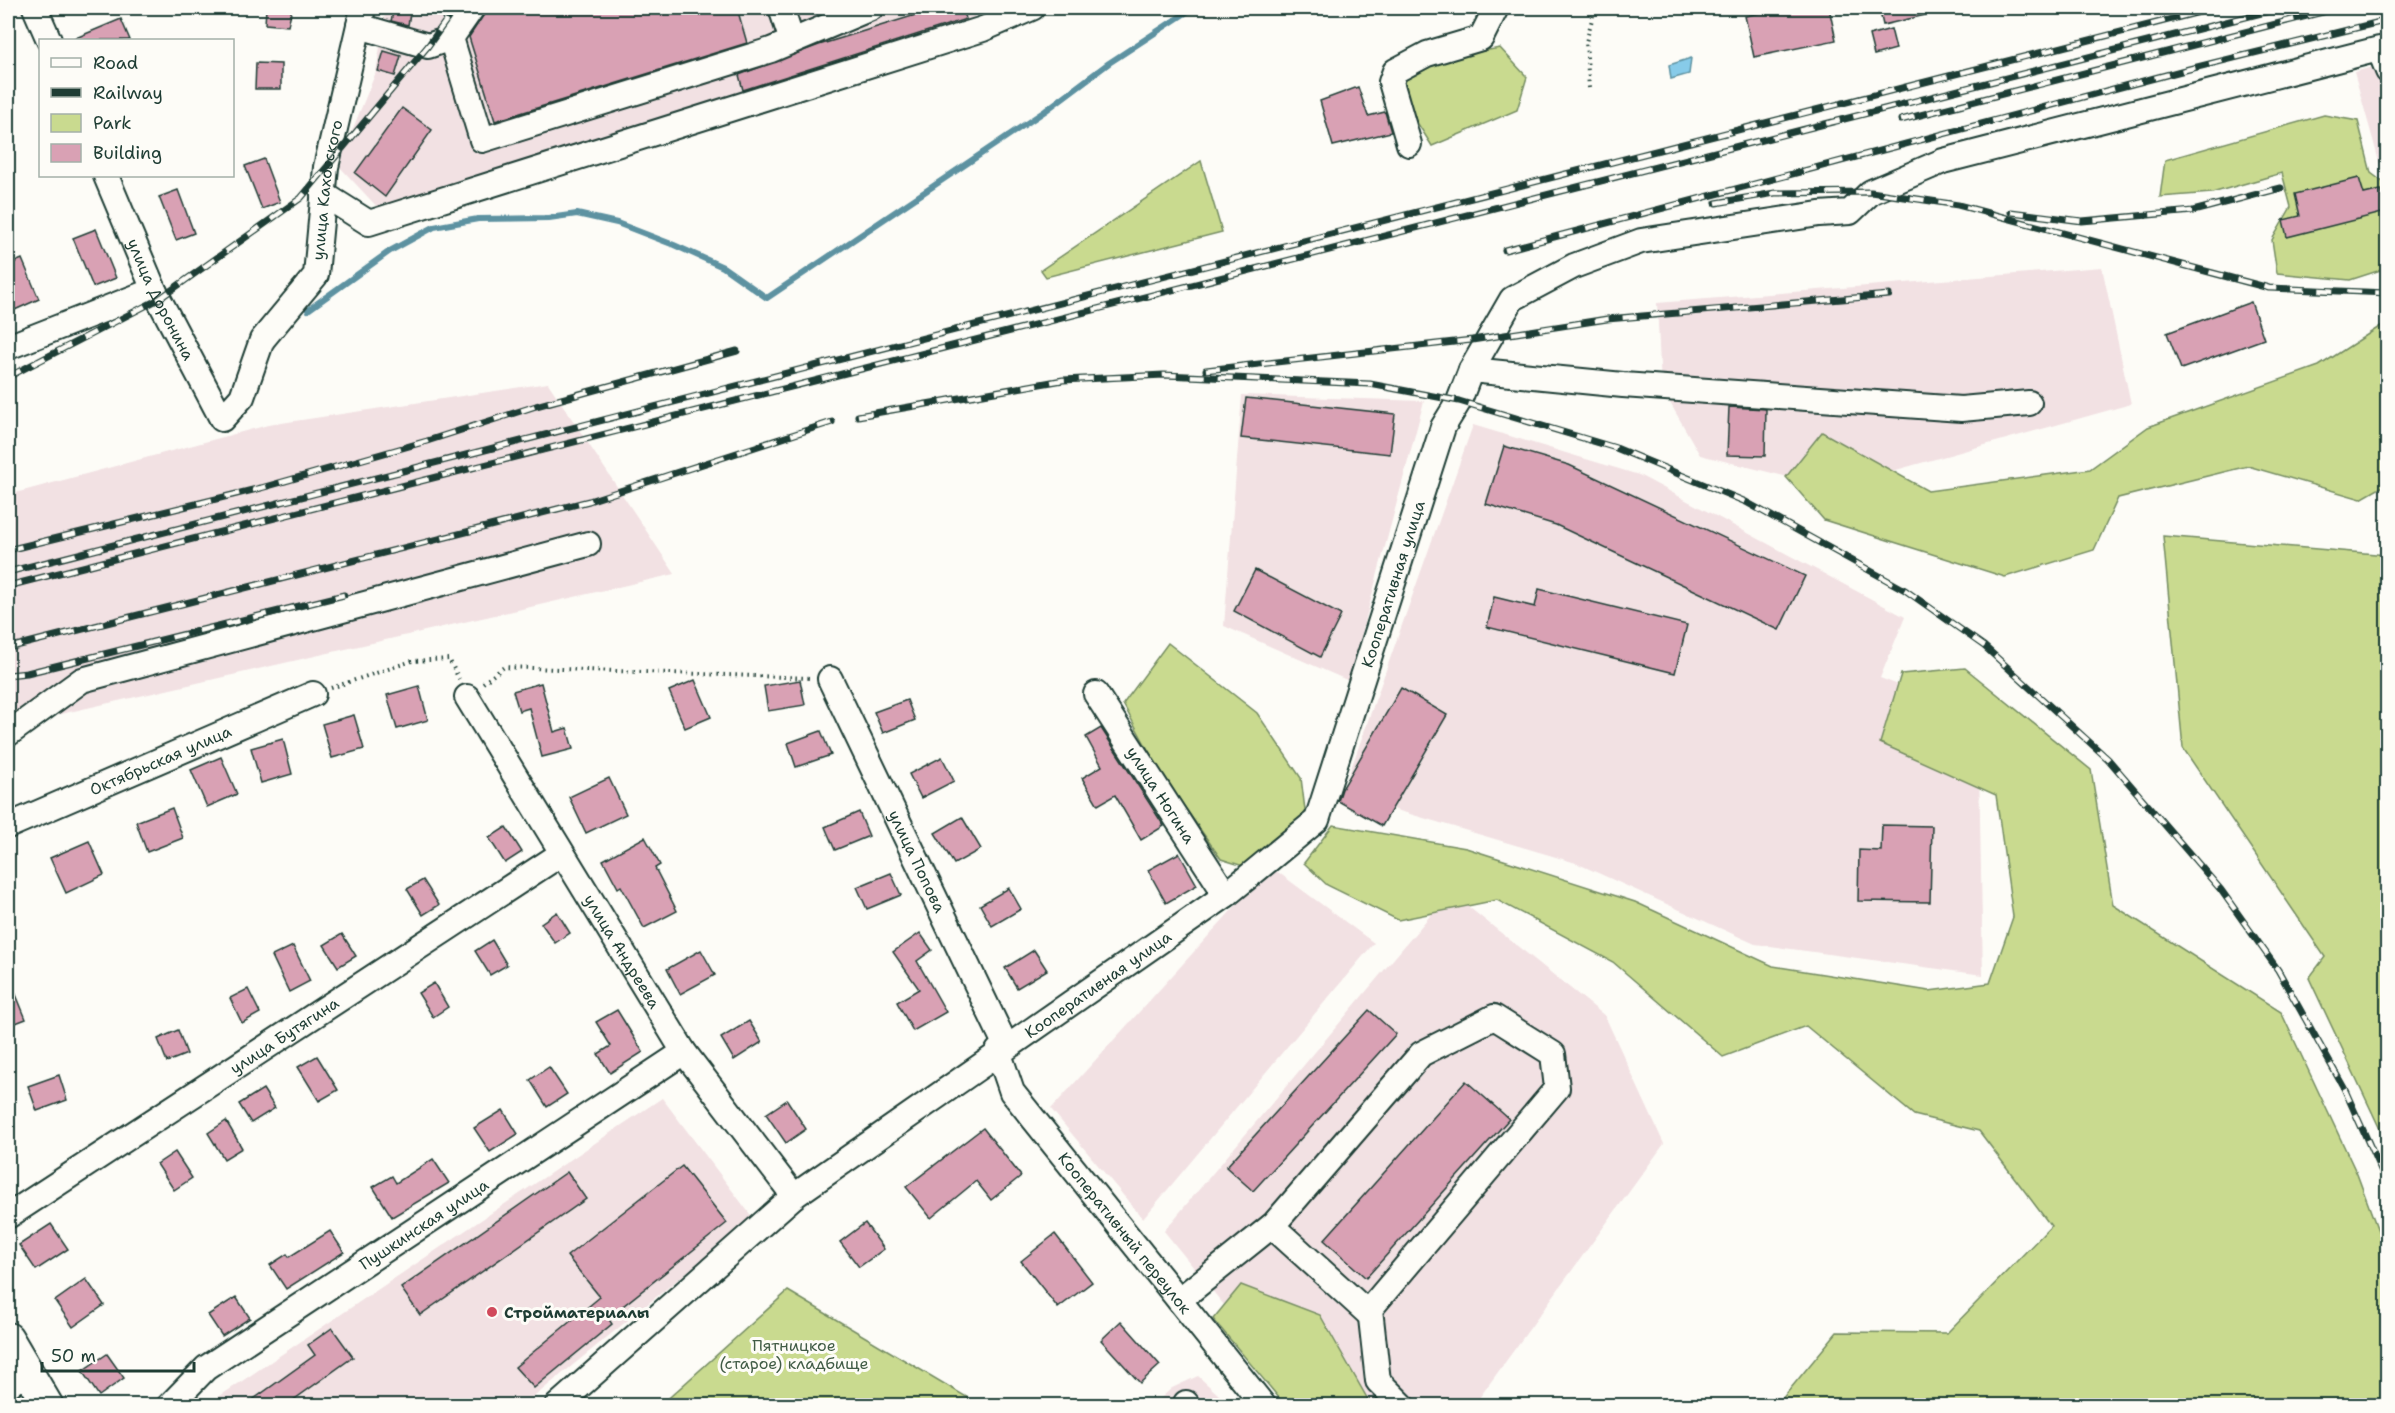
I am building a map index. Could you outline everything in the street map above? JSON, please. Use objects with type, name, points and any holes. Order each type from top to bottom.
[{"type":"main road","points":[[8,1338],[18,1378],[48,1406]]},
{"type":"street","points":[[35,8],[49,39]]},
{"type":"street","points":[[361,17],[428,46],[451,38],[472,8]]},
{"type":"street","points":[[781,8],[792,41]]},
{"type":"street","points":[[451,38],[482,140],[771,50],[870,8]]},
{"type":"street","points":[[323,194],[369,223],[982,29],[1032,8]]},
{"type":"street","points":[[1409,144],[1391,82],[1395,71],[1427,54],[1481,38],[1496,8]]},
{"type":"street","name":"улица Каховского","points":[[222,419],[242,397],[262,340],[316,275],[326,167],[361,17]]},
{"type":"street","name":"Кооперативная улица","points":[[557,1406],[794,1196],[1002,1048],[1226,895],[1317,820],[1443,427],[1459,401],[1471,370],[1512,299],[1574,266],[1641,242],[1819,214],[1850,212],[1871,192],[1943,162],[2385,55]]},
{"type":"street","name":"улица Доронина","points":[[106,177],[154,290],[222,419]]},
{"type":"street","points":[[8,347],[154,290]]},
{"type":"street","points":[[1471,370],[1623,385],[1961,409],[2029,403]]},
{"type":"street","points":[[8,734],[82,680],[588,544]]},
{"type":"street","name":"улица Попова","points":[[830,679],[1002,1048]]},
{"type":"street","name":"Октябрьская улица","points":[[8,826],[313,694]]},
{"type":"street","name":"улица Ногина","points":[[1096,694],[1226,895]]},
{"type":"street","name":"улица Андреева","points":[[467,697],[684,1052],[794,1196]]},
{"type":"street","name":"улица Бутягина","points":[[8,1216],[561,854]]},
{"type":"street","points":[[1179,1300],[1272,1226],[1421,1054],[1494,1017],[1553,1053],[1557,1088],[1370,1309],[1378,1381],[1403,1406]]},
{"type":"street","name":"Кооперативный переулок","points":[[1002,1048],[1012,1092],[1264,1406]]},
{"type":"street","name":"Пушкинская улица","points":[[169,1406],[206,1368],[684,1052]]},
{"type":"street","points":[[1272,1226],[1371,1315]]},
{"type":"path","points":[[1590,88],[1586,42],[1595,8]]},
{"type":"path","points":[[2000,8],[2001,10],[2015,8]]},
{"type":"path","points":[[313,694],[412,661],[449,659],[467,697],[504,667],[830,679]]},
{"type":"shaded area","points":[[386,8],[971,8],[977,25],[380,210],[338,165],[376,72]]},
{"type":"shaded area","points":[[2387,63],[2387,190],[2354,72]]},
{"type":"shaded area","points":[[2102,267],[2131,404],[1832,488],[1700,455],[1661,387],[1657,303]]},
{"type":"shaded area","points":[[548,383],[675,574],[8,726],[8,495],[268,425]]},
{"type":"shaded area","points":[[1242,395],[1424,401],[1349,681],[1224,626]]},
{"type":"shaded area","points":[[1473,425],[1639,475],[1905,617],[1880,678],[1978,715],[1983,975],[1755,944],[1576,863],[1342,794]]},
{"type":"shaded area","points":[[1271,867],[1374,943],[1143,1219],[1051,1109]]},
{"type":"shaded area","points":[[1450,892],[1605,1016],[1664,1144],[1474,1405],[1305,1405],[1164,1231]]},
{"type":"shaded area","name":"Стройматериалы","points":[[662,1098],[753,1218],[524,1405],[205,1406]]},
{"type":"shaded area","points":[[1198,1376],[1230,1405],[1152,1406],[1172,1388]]},
{"type":"green space","points":[[1500,48],[1527,77],[1517,110],[1432,146],[1406,105],[1401,77],[1449,57]]},
{"type":"green space","points":[[2324,115],[2358,121],[2371,173],[2387,185],[2387,268],[2350,280],[2277,273],[2272,240],[2291,207],[2282,173],[2212,193],[2160,197],[2165,160]]},
{"type":"green space","points":[[1201,161],[1222,232],[1046,277],[1041,270]]},
{"type":"green space","points":[[2387,322],[2387,484],[2361,499],[2248,466],[2118,498],[2094,550],[2005,577],[1824,520],[1786,477],[1822,432],[1928,491],[2090,469],[2148,427],[2319,366]]},
{"type":"green space","points":[[2163,536],[2387,555],[2387,1144],[2309,978],[2325,957],[2183,748]]},
{"type":"green space","points":[[1168,643],[1257,713],[1301,778],[1306,818],[1243,866],[1221,859],[1162,775],[1123,704]]},
{"type":"green space","points":[[1965,668],[2091,770],[2113,905],[2281,1012],[2357,1174],[2387,1255],[2387,1405],[1777,1405],[1837,1332],[1947,1333],[2051,1226],[1979,1131],[1914,1115],[1806,1026],[1723,1057],[1613,962],[1497,900],[1398,920],[1327,885],[1304,863],[1333,825],[1466,848],[1635,902],[1773,966],[1929,991],[1990,983],[2013,917],[1996,795],[1880,743],[1901,674]]},
{"type":"green space","points":[[1241,1285],[1320,1315],[1371,1405],[1285,1405],[1213,1319]]},
{"type":"green space","name":"Пятницкое (старое) кладбище","points":[[788,1291],[980,1405],[661,1405]]},
{"type":"water","points":[[1691,58],[1689,74],[1671,79],[1669,65]]},
{"type":"building","points":[[266,8],[292,8],[288,26],[265,24]]},
{"type":"building","points":[[394,8],[411,8],[408,25],[391,21]]},
{"type":"building","points":[[504,8],[737,8],[747,43],[495,121],[469,37],[485,13]]},
{"type":"building","points":[[938,8],[963,8],[966,19],[743,90],[739,75],[819,45]]},
{"type":"building","points":[[1784,8],[1829,8],[1836,40],[1754,57],[1745,16]]},
{"type":"building","points":[[1879,8],[1930,8],[1930,14],[1883,25]]},
{"type":"building","points":[[121,19],[130,39],[73,39]]},
{"type":"building","points":[[1891,29],[1896,49],[1874,55],[1869,35]]},
{"type":"building","points":[[384,51],[401,56],[395,76],[378,71]]},
{"type":"building","points":[[256,63],[281,64],[281,89],[255,89]]},
{"type":"building","points":[[1358,87],[1368,116],[1385,112],[1391,132],[1333,146],[1320,101]]},
{"type":"building","points":[[402,108],[432,130],[385,197],[355,173]]},
{"type":"building","points":[[264,159],[280,202],[262,209],[245,166]]},
{"type":"building","points":[[2359,178],[2364,194],[2381,190],[2386,212],[2287,237],[2283,220],[2300,216],[2295,194]]},
{"type":"building","points":[[178,190],[194,233],[176,240],[159,197]]},
{"type":"building","points":[[96,229],[116,278],[93,287],[73,238]]},
{"type":"building","points":[[22,259],[39,299],[8,313],[8,265]]},
{"type":"building","points":[[2251,302],[2264,339],[2181,369],[2167,333]]},
{"type":"building","points":[[1246,398],[1395,414],[1390,454],[1241,438]]},
{"type":"building","points":[[1729,407],[1766,409],[1765,456],[1727,455]]},
{"type":"building","points":[[1504,446],[1569,465],[1805,576],[1779,630],[1556,525],[1486,504]]},
{"type":"building","points":[[1255,570],[1341,615],[1320,657],[1234,611]]},
{"type":"building","points":[[1539,589],[1687,625],[1675,673],[1487,627],[1494,597],[1535,607]]},
{"type":"building","points":[[695,680],[711,717],[685,728],[669,691]]},
{"type":"building","points":[[800,680],[805,705],[768,711],[764,686]]},
{"type":"building","points":[[541,683],[554,732],[567,728],[573,749],[542,757],[529,708],[519,711],[513,691]]},
{"type":"building","points":[[419,686],[428,720],[397,729],[387,695]]},
{"type":"building","points":[[1401,688],[1447,715],[1382,826],[1338,801],[1342,789]]},
{"type":"building","points":[[907,700],[915,720],[883,733],[874,712]]},
{"type":"building","points":[[354,715],[364,749],[332,758],[322,724]]},
{"type":"building","points":[[1101,728],[1164,826],[1141,840],[1115,795],[1098,805],[1082,778],[1102,766],[1086,737]]},
{"type":"building","points":[[821,731],[831,755],[796,767],[788,743]]},
{"type":"building","points":[[283,739],[292,774],[261,783],[251,748]]},
{"type":"building","points":[[221,757],[237,794],[207,807],[191,770]]},
{"type":"building","points":[[942,757],[954,781],[921,798],[909,774]]},
{"type":"building","points":[[609,778],[626,814],[586,833],[569,797]]},
{"type":"building","points":[[172,808],[183,838],[147,852],[136,822]]},
{"type":"building","points":[[859,812],[869,836],[835,850],[825,827]]},
{"type":"building","points":[[962,817],[981,849],[954,864],[935,833]]},
{"type":"building","points":[[1882,825],[1932,826],[1930,902],[1858,901],[1859,850],[1881,851]]},
{"type":"building","points":[[506,827],[522,852],[505,863],[489,838]]},
{"type":"building","points":[[645,837],[660,865],[655,868],[677,911],[644,928],[621,886],[618,888],[603,860]]},
{"type":"building","points":[[89,841],[104,875],[66,893],[50,858]]},
{"type":"building","points":[[1179,853],[1197,885],[1166,903],[1148,870]]},
{"type":"building","points":[[891,873],[901,895],[867,909],[857,887]]},
{"type":"building","points":[[423,880],[439,905],[423,915],[407,889]]},
{"type":"building","points":[[1009,888],[1021,909],[992,926],[980,905]]},
{"type":"building","points":[[557,912],[570,933],[555,943],[541,923]]},
{"type":"building","points":[[920,933],[932,950],[917,961],[946,1012],[913,1031],[897,1002],[919,989],[893,952]]},
{"type":"building","points":[[342,934],[356,956],[338,967],[324,945]]},
{"type":"building","points":[[492,940],[507,965],[490,975],[475,951]]},
{"type":"building","points":[[293,946],[310,981],[289,992],[272,956]]},
{"type":"building","points":[[701,950],[715,975],[680,994],[667,969]]},
{"type":"building","points":[[1034,950],[1047,970],[1017,988],[1005,968]]},
{"type":"building","points":[[8,975],[26,1019],[8,1026]]},
{"type":"building","points":[[434,983],[448,1007],[433,1017],[418,993]]},
{"type":"building","points":[[248,989],[260,1013],[242,1023],[230,998]]},
{"type":"building","points":[[617,1010],[643,1052],[610,1073],[598,1054],[611,1046],[596,1022]]},
{"type":"building","points":[[1369,1010],[1396,1034],[1253,1191],[1226,1167]]},
{"type":"building","points":[[749,1021],[762,1042],[734,1060],[721,1038]]},
{"type":"building","points":[[178,1030],[187,1054],[167,1062],[158,1039]]},
{"type":"building","points":[[317,1056],[338,1090],[319,1101],[298,1067]]},
{"type":"building","points":[[549,1067],[567,1094],[547,1107],[530,1080]]},
{"type":"building","points":[[59,1075],[67,1100],[37,1111],[28,1086]]},
{"type":"building","points":[[1466,1081],[1509,1119],[1366,1278],[1324,1240]]},
{"type":"building","points":[[263,1089],[275,1108],[251,1123],[239,1104]]},
{"type":"building","points":[[787,1100],[806,1129],[786,1143],[766,1114]]},
{"type":"building","points":[[503,1110],[518,1134],[490,1152],[474,1128]]},
{"type":"building","points":[[226,1121],[242,1148],[224,1159],[208,1133]]},
{"type":"building","points":[[983,1128],[1021,1176],[991,1200],[976,1181],[931,1218],[906,1187]]},
{"type":"building","points":[[175,1152],[192,1178],[174,1190],[157,1164]]},
{"type":"building","points":[[433,1159],[449,1183],[392,1217],[373,1187],[392,1176],[396,1183]]},
{"type":"building","points":[[682,1166],[727,1223],[608,1318],[612,1324],[534,1388],[515,1367],[600,1297],[567,1256]]},
{"type":"building","points":[[567,1172],[586,1199],[420,1315],[401,1288]]},
{"type":"building","points":[[865,1223],[884,1249],[859,1267],[840,1242]]},
{"type":"building","points":[[51,1224],[68,1249],[36,1270],[19,1245]]},
{"type":"building","points":[[330,1231],[344,1252],[286,1289],[270,1265],[287,1254],[289,1257]]},
{"type":"building","points":[[1055,1234],[1092,1282],[1058,1308],[1021,1261]]},
{"type":"building","points":[[86,1279],[104,1305],[73,1327],[55,1301]]},
{"type":"building","points":[[236,1297],[250,1318],[222,1336],[208,1315]]},
{"type":"building","points":[[1121,1321],[1160,1365],[1140,1383],[1101,1340]]},
{"type":"building","points":[[332,1328],[353,1357],[285,1406],[244,1406],[315,1355],[308,1345]]},
{"type":"building","points":[[107,1354],[124,1378],[99,1396],[82,1371]]},
{"type":"waterway","points":[[308,310],[390,251],[434,227],[478,219],[549,218],[577,214],[617,223],[674,245],[723,267],[767,298],[1045,111],[1109,63],[1193,8]]},
{"type":"railway","points":[[8,377],[159,299],[301,198],[428,46],[455,8]]},
{"type":"railway","points":[[8,572],[2215,8]]},
{"type":"railway","points":[[8,586],[2281,8]]},
{"type":"railway","points":[[1901,120],[2338,8]]},
{"type":"railway","points":[[1505,250],[2181,71],[2388,20]]},
{"type":"railway","points":[[2011,212],[2082,221],[2193,211],[2281,188]]},
{"type":"railway","points":[[1716,203],[1775,193],[1871,192],[1958,205],[2269,288],[2388,293]]},
{"type":"railway","points":[[1206,370],[1472,340],[1607,319],[1889,295]]},
{"type":"railway","points":[[8,550],[261,488],[427,441],[536,406],[737,351]]},
{"type":"railway","points":[[858,416],[1063,380],[1164,375],[1370,384],[1459,401],[1616,448],[1746,502],[1905,590],[1984,646],[2108,759],[2221,890],[2278,970],[2344,1088],[2388,1186]]},
{"type":"railway","points":[[8,648],[589,501],[832,422]]},
{"type":"railway","points":[[8,675],[27,673],[344,595]]},
{"type":"place","name":"Стройматериалы","points":[[492,1312]]}]
